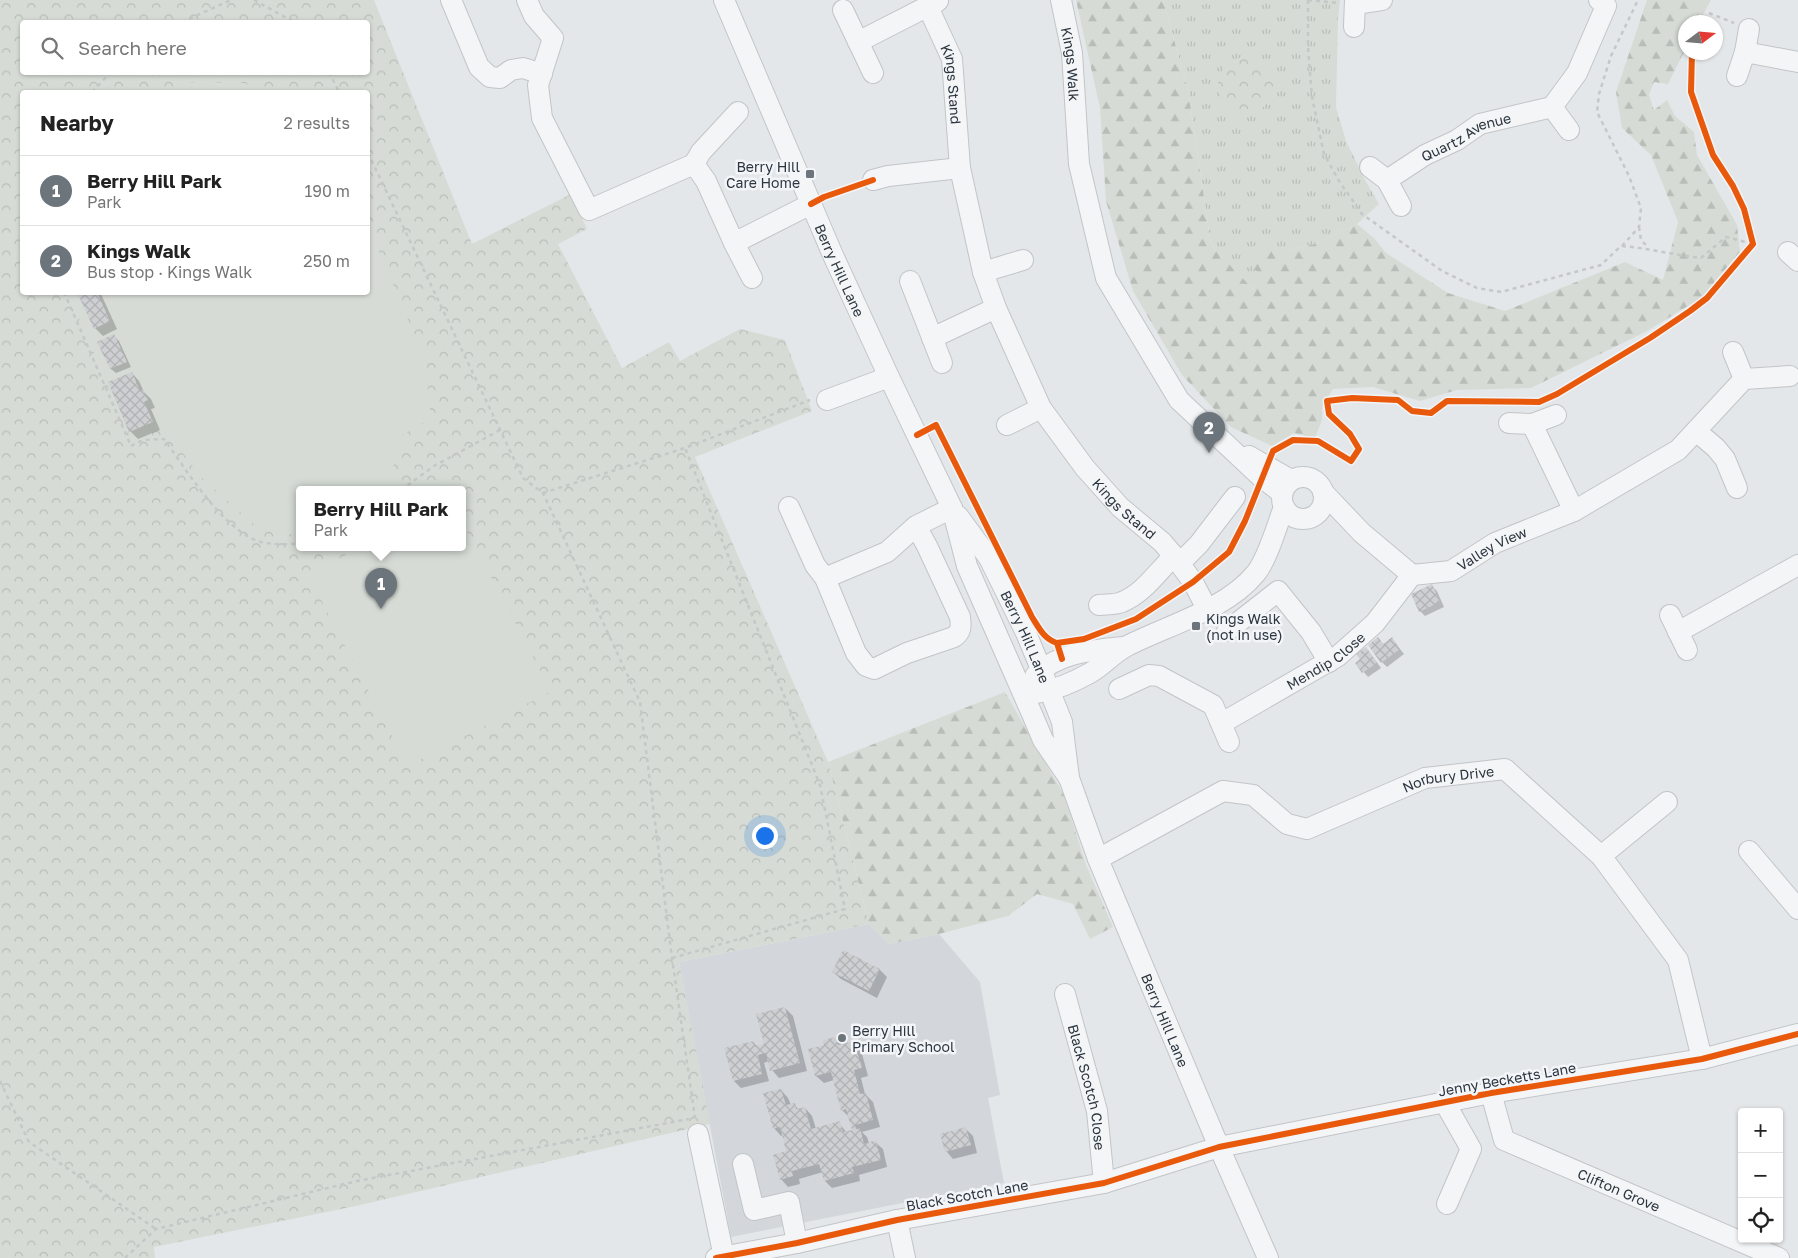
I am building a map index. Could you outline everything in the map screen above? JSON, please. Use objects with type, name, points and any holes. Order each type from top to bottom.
[{"type":"street","points":[[527,0],[534,16],[553,38],[538,85],[542,118],[589,210],[694,164],[702,152],[738,112]]},
{"type":"street","name":"Berry Hill Lane","points":[[724,0],[811,204],[888,377],[952,508],[988,558],[1026,633],[1041,669],[1035,691]]},
{"type":"street","name":"Kings Walk","points":[[1061,0],[1072,53],[1079,164],[1106,278],[1179,400],[1261,477],[1286,493]]},
{"type":"street","points":[[1354,27],[1355,2],[1382,0]]},
{"type":"street","points":[[1569,130],[1552,107],[1577,73],[1606,6],[1599,0]]},
{"type":"street","points":[[453,1],[479,67],[490,77],[500,78],[511,70],[522,68],[542,74]]},
{"type":"street","name":"Kings Stand","points":[[858,42],[920,6],[952,59],[960,168],[983,272],[996,308],[1041,408],[1085,468],[1120,507],[1162,542],[1177,559],[1193,582],[1207,609]]},
{"type":"street","points":[[843,10],[873,73]]},
{"type":"street","points":[[1738,76],[1749,29]]},
{"type":"street","points":[[1745,52],[1798,62]]},
{"type":"street","name":"Quartz Avenue","points":[[1387,180],[1425,155],[1457,140],[1480,124],[1552,107]]},
{"type":"street","points":[[694,164],[706,181],[752,278]]},
{"type":"street","points":[[1370,167],[1387,180],[1401,206]]},
{"type":"street","points":[[873,180],[888,176],[960,168]]},
{"type":"street","points":[[734,243],[811,204]]},
{"type":"street","points":[[983,272],[1023,260]]},
{"type":"street","points":[[910,280],[942,363]]},
{"type":"street","points":[[932,338],[996,308]]},
{"type":"street","points":[[1733,352],[1744,378],[1790,376]]},
{"type":"street","points":[[822,399],[888,377]]},
{"type":"street","name":"Valley View","points":[[1412,575],[1451,571],[1495,543],[1574,511],[1678,450],[1744,378]]},
{"type":"street","points":[[1007,425],[1041,408]]},
{"type":"street","points":[[1509,423],[1532,424],[1556,415]]},
{"type":"street","points":[[1532,424],[1574,511]]},
{"type":"street","points":[[1696,431],[1716,448],[1725,459],[1737,488]]},
{"type":"street","points":[[1035,691],[1091,673],[1125,647],[1207,609],[1238,591],[1257,573],[1266,555],[1286,493],[1297,477],[1307,476],[1316,480],[1324,492],[1323,507],[1266,555]]},
{"type":"street","points":[[1324,492],[1362,533],[1412,575]]},
{"type":"street","points":[[1286,493],[1294,517],[1311,516],[1362,533]]},
{"type":"street","points":[[1099,605],[1121,603],[1142,592],[1157,572],[1199,544],[1235,497]]},
{"type":"street","points":[[789,507],[814,565],[826,578],[856,653],[866,666],[874,669],[907,653],[954,637],[960,632],[960,617],[928,546],[916,526]]},
{"type":"street","points":[[826,578],[887,552],[916,526],[952,508]]},
{"type":"street","name":"Berry Hill Lane","points":[[952,508],[967,566],[1035,691],[1098,859],[1219,1147],[1268,1258]]},
{"type":"street","points":[[1687,650],[1674,623],[1798,565]]},
{"type":"street","name":"Mendip Close","points":[[1119,689],[1148,675],[1159,676],[1213,705],[1225,733],[1338,656],[1375,623],[1412,575]]},
{"type":"street","points":[[1227,631],[1278,590],[1311,632],[1329,662]]},
{"type":"street","points":[[1041,669],[1081,652],[1125,647]]},
{"type":"street","name":"Norbury Drive","points":[[1098,859],[1223,791],[1254,795],[1287,824],[1307,829],[1424,778],[1505,769],[1601,856],[1678,960],[1702,1058]]},
{"type":"street","points":[[1601,856],[1667,802]]},
{"type":"street","points":[[1749,851],[1798,909]]},
{"type":"street","name":"Black Scotch Close","points":[[1064,994],[1097,1111],[1104,1183]]},
{"type":"street","name":"Jenny Becketts Lane","points":[[1219,1147],[1491,1093],[1702,1058],[1798,1034]]},
{"type":"street","name":"Clifton Grove","points":[[1491,1093],[1504,1140],[1779,1258]]},
{"type":"street","points":[[1445,1102],[1471,1149],[1447,1204]]},
{"type":"street","points":[[696,1126],[720,1257]]},
{"type":"street","name":"Black Scotch Lane","points":[[720,1257],[796,1243],[897,1220],[1104,1183],[1219,1147]]},
{"type":"street","points":[[743,1164],[754,1210],[789,1202],[796,1243]]},
{"type":"street","points":[[897,1220],[905,1258]]},
{"type":"path","points":[[186,20],[231,0]]},
{"type":"path","points":[[254,0],[290,20]]},
{"type":"path","points":[[1355,2],[1308,0],[1308,47],[1312,97],[1324,154],[1338,180],[1362,214],[1442,270],[1478,288],[1501,292],[1601,266],[1638,227]]},
{"type":"path","points":[[1638,0],[1611,56],[1599,94],[1597,112],[1629,176],[1641,208],[1638,227],[1641,240],[1648,248]]},
{"type":"path","points":[[1708,15],[1713,6]]},
{"type":"path","points":[[1723,20],[1749,29]]},
{"type":"path","points":[[94,90],[108,75]]},
{"type":"path","points":[[330,75],[338,90]]},
{"type":"path","points":[[125,1258],[156,1230],[357,1181],[696,1126],[672,958],[640,702],[542,493],[523,478],[370,156]]},
{"type":"path","points":[[1751,235],[1753,244]]},
{"type":"path","points":[[1621,246],[1648,248],[1670,254],[1701,258],[1726,237],[1760,247]]},
{"type":"path","points":[[1747,251],[1753,244]]},
{"type":"path","points":[[65,295],[131,446],[143,440],[164,439],[212,504],[239,530],[260,542],[296,544]]},
{"type":"path","points":[[542,493],[685,448],[796,405],[822,399]]},
{"type":"path","points":[[406,486],[434,466],[500,430]]},
{"type":"path","points":[[672,958],[845,908],[820,785],[685,448]]},
{"type":"path","points":[[0,1081],[29,1142],[156,1230]]},
{"type":"shaded area","name":"Berry Hill Primary School","points":[[869,924],[889,944],[939,934],[980,982],[1000,1095],[988,1098],[1004,1183],[731,1237],[679,962]]},
{"type":"green space","points":[[0,0],[374,0],[472,244],[571,194],[587,229],[558,244],[622,368],[669,342],[680,361],[740,329],[785,340],[812,411],[695,457],[828,762],[869,924],[679,962],[710,1124],[356,1206],[154,1247],[155,1258],[0,1258]]},
{"type":"green space","points":[[1076,0],[1163,0],[1188,90],[1211,245],[1253,289],[1263,277],[1251,266],[1251,250],[1285,250],[1315,244],[1357,224],[1375,239],[1386,253],[1448,293],[1505,311],[1625,262],[1663,280],[1678,222],[1651,155],[1622,128],[1616,92],[1647,0],[1711,0],[1703,15],[1678,15],[1678,60],[1680,60],[1668,84],[1654,82],[1649,95],[1654,110],[1667,100],[1675,116],[1694,132],[1697,155],[1737,225],[1740,252],[1701,298],[1647,331],[1531,388],[1457,390],[1420,401],[1373,387],[1333,389],[1322,407],[1322,420],[1315,438],[1294,433],[1272,446],[1231,427],[1182,375],[1133,291],[1106,201],[1100,108]]},
{"type":"green space","points":[[1163,0],[1340,0],[1336,107],[1346,141],[1379,204],[1357,224],[1315,244],[1285,250],[1251,250],[1263,277],[1253,289],[1211,245],[1188,90]]},
{"type":"green space","points":[[1246,57],[1257,59],[1266,65],[1272,74],[1274,85],[1272,96],[1266,105],[1257,111],[1246,113],[1235,111],[1226,105],[1220,96],[1218,85],[1220,74],[1226,65],[1235,59]]},
{"type":"green space","points":[[194,82],[245,83],[255,90],[165,90]]},
{"type":"green space","points":[[370,231],[424,357],[431,418],[402,435],[388,486],[296,486],[296,534],[259,529],[203,479],[163,428],[132,441],[69,295],[370,295]]},
{"type":"green space","points":[[466,530],[551,691],[408,766],[308,575],[353,551],[466,551]]},
{"type":"green space","points":[[1005,692],[1064,795],[1086,865],[1113,927],[1090,939],[1073,904],[1037,894],[1008,916],[939,934],[889,944],[869,924],[828,762]]},
{"type":"building","points":[[78,295],[98,295],[110,321],[94,329]]},
{"type":"building","points":[[114,334],[127,362],[110,369],[97,342]]},
{"type":"building","points":[[132,372],[140,391],[143,390],[148,400],[144,402],[153,422],[129,432],[108,382]]},
{"type":"building","points":[[1432,584],[1440,602],[1419,612],[1411,594]]},
{"type":"building","points":[[1378,637],[1383,644],[1392,637],[1400,649],[1381,663],[1368,645]]},
{"type":"building","points":[[1366,647],[1377,663],[1362,673],[1355,663],[1360,659],[1356,654]]},
{"type":"building","points":[[843,950],[880,969],[869,991],[832,972]]},
{"type":"building","points":[[785,1007],[800,1063],[770,1071],[766,1053],[758,1055],[762,1074],[733,1081],[724,1048],[754,1041],[755,1046],[764,1044],[756,1014]]},
{"type":"building","points":[[836,1037],[838,1045],[854,1041],[862,1068],[854,1070],[860,1094],[866,1093],[873,1120],[855,1125],[856,1129],[860,1128],[864,1144],[876,1140],[881,1160],[852,1167],[854,1173],[824,1181],[819,1164],[792,1171],[793,1176],[780,1180],[773,1155],[786,1151],[780,1127],[773,1129],[763,1093],[781,1089],[786,1105],[795,1103],[796,1109],[805,1107],[811,1129],[840,1121],[843,1132],[852,1130],[846,1109],[841,1111],[831,1072],[815,1076],[808,1049],[824,1045],[823,1040]]},
{"type":"building","points":[[966,1127],[971,1145],[945,1152],[940,1134]]},
{"type":"cycle path","points":[[1692,60],[1691,92],[1713,155],[1733,186],[1744,209],[1753,244]]},
{"type":"cycle path","points":[[811,204],[824,197],[873,180]]},
{"type":"cycle path","points":[[1062,659],[1057,643],[1084,639],[1136,619],[1193,582],[1229,552],[1245,521],[1273,451],[1293,440],[1318,441],[1351,461],[1359,449],[1350,434],[1329,414],[1327,401],[1352,398],[1398,400],[1412,411],[1431,413],[1447,401],[1539,402],[1557,394],[1650,338],[1690,311],[1707,298],[1753,244]]},
{"type":"cycle path","points":[[917,435],[936,425],[1032,617],[1045,636],[1057,643]]},
{"type":"cycle path","points":[[716,1258],[797,1243],[897,1220],[1104,1183],[1219,1147],[1491,1093],[1702,1059],[1798,1034]]},
{"type":"place","name":"Berry Hill Care Home","points":[[810,174]]},
{"type":"place","name":"Kings Walk","points":[[1209,453]]},
{"type":"place","name":"Berry Hill Park","points":[[381,609]]},
{"type":"place","name":"Kings Walk (not in use)","points":[[1196,626]]},
{"type":"place","name":"Berry Hill Primary School","points":[[842,1038]]}]
